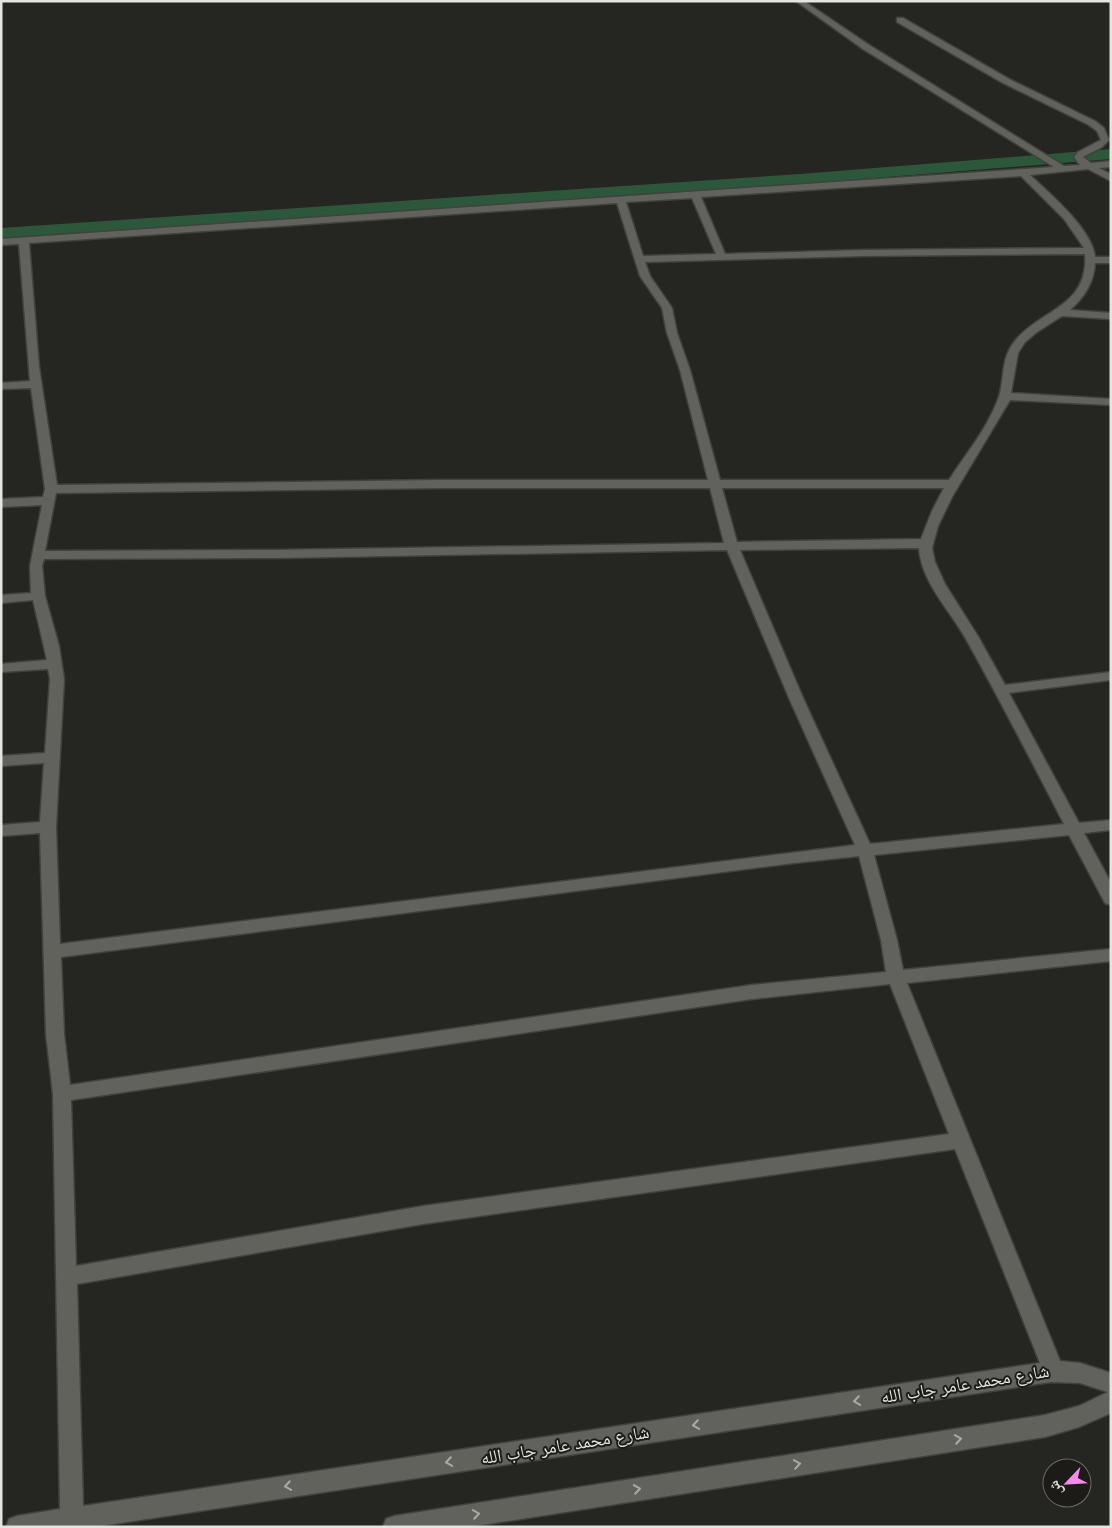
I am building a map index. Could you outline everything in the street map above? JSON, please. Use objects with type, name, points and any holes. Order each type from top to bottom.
[{"type":"street","points":[[800,1],[866,46],[1063,169]]},
{"type":"street","points":[[900,20],[1006,81],[1096,126],[1101,130],[1105,140],[1102,144],[1082,153],[1078,157],[1080,161],[1111,178]]},
{"type":"street","points":[[1,242],[1023,173],[1111,164]]},
{"type":"street","points":[[1023,173],[1058,209],[1077,232],[1090,256],[1085,283],[1074,301],[1021,340],[1012,352],[1003,402],[985,435],[952,484],[939,508],[927,543],[926,552],[934,573],[963,621],[1111,899]]},
{"type":"street","points":[[694,194],[722,257]]},
{"type":"street","points":[[620,199],[639,259],[650,286],[667,308],[672,334],[685,370],[730,545],[796,698],[865,850],[890,940],[896,977],[1053,1370]]},
{"type":"street","points":[[24,241],[49,495],[46,520],[36,566],[38,596],[52,646],[57,679],[48,827],[55,1034],[62,1094],[72,1519]]},
{"type":"street","points":[[639,259],[1090,256],[1111,260]]},
{"type":"street","points":[[1060,313],[1111,316]]},
{"type":"street","points":[[1,386],[37,384]]},
{"type":"street","points":[[1004,396],[1111,402]]},
{"type":"street","points":[[1,504],[49,495],[441,484],[952,484]]},
{"type":"street","points":[[38,555],[277,554],[927,543]]},
{"type":"street","points":[[1,599],[38,596]]},
{"type":"street","points":[[1,668],[54,664]]},
{"type":"street","points":[[1000,690],[1111,676]]},
{"type":"street","points":[[1,761],[52,758]]},
{"type":"street","points":[[51,952],[865,850],[1074,827],[1111,825]]},
{"type":"street","points":[[1,831],[48,827]]},
{"type":"street","points":[[62,1094],[752,992],[1111,955]]},
{"type":"street","points":[[66,1277],[423,1215],[961,1140]]},
{"type":"street","name":"شارع محمد عامر جاب الله","points":[[16,1527],[1053,1370],[1089,1374],[1111,1383]]},
{"type":"street","points":[[394,1527],[1045,1426],[1070,1421],[1091,1413],[1111,1401]]},
{"type":"waterway","points":[[1,234],[800,179],[1111,154]]}]
